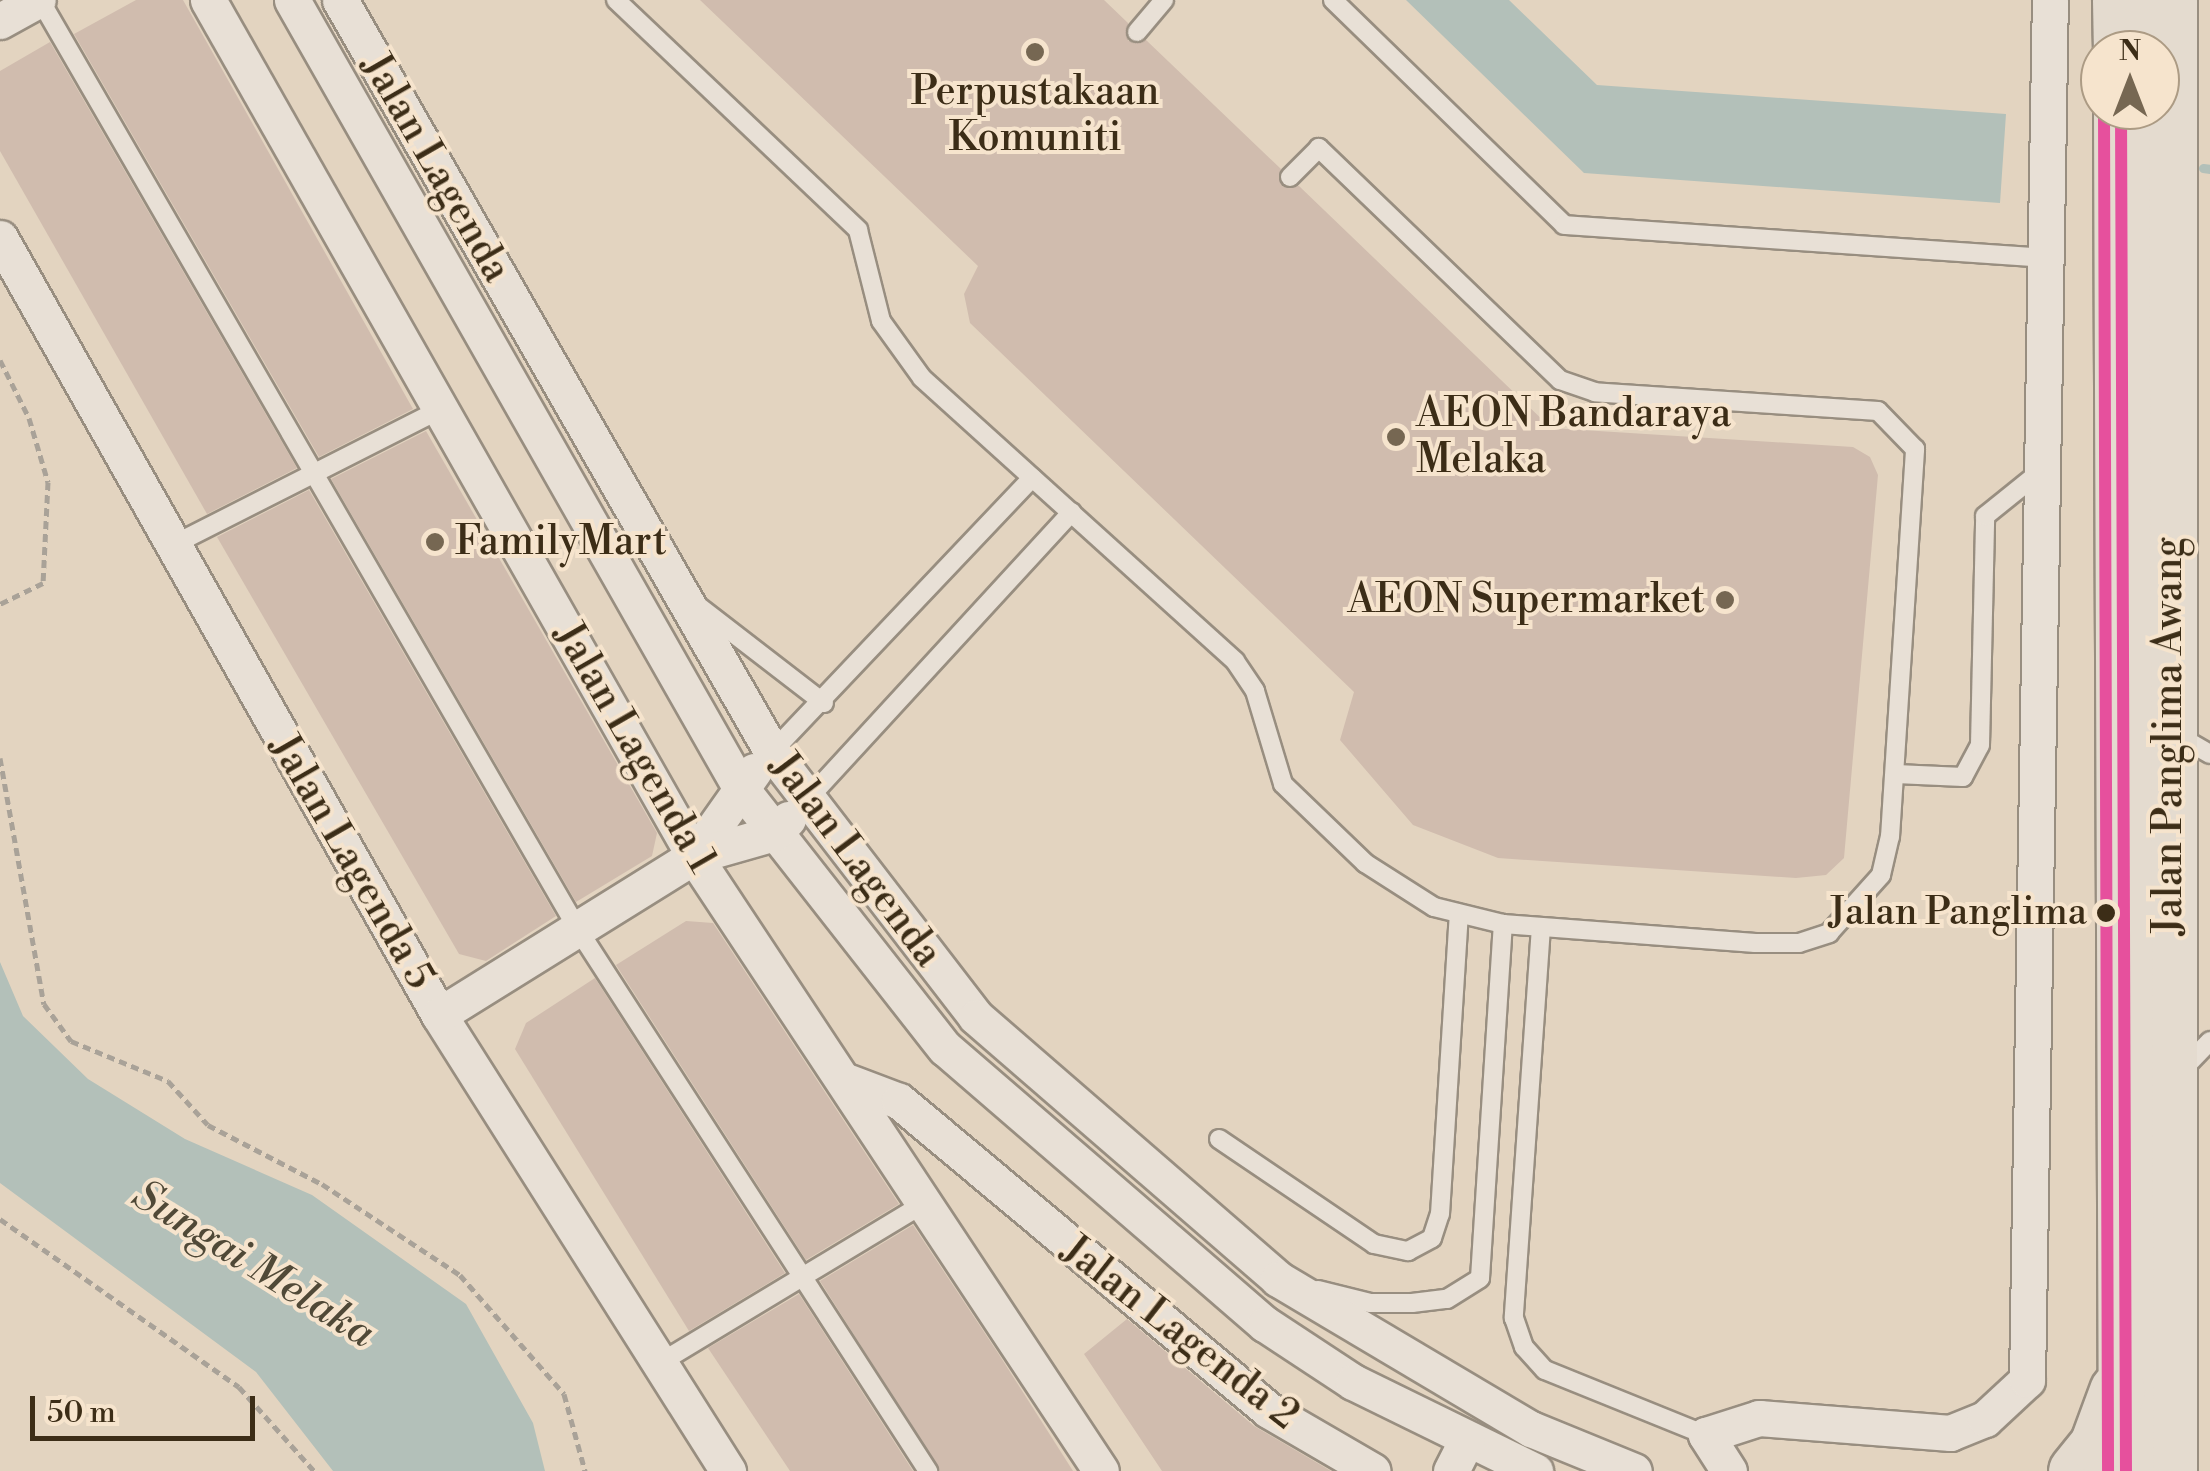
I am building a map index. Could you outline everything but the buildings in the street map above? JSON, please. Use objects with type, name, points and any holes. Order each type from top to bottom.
[{"type":"main road","points":[[2120,0],[2120,30]]},
{"type":"main road","name":"Jalan Panglima Awang","points":[[2126,1471],[2146,1368],[2170,1082],[2189,742],[2169,0]]},
{"type":"main road","name":"Jalan Panglima Awang","points":[[2121,130],[2146,1368],[2169,1471]]},
{"type":"main road","points":[[2076,1471],[2098,1445],[2146,1368],[2210,1460]]},
{"type":"street","points":[[0,21],[39,0]]},
{"type":"street","name":"Jalan Lagenda 1","points":[[208,0],[694,856],[850,1082],[1101,1471]]},
{"type":"street","name":"Jalan Lagenda","points":[[292,0],[740,787],[960,1061],[1265,1324],[1353,1382],[1535,1471]]},
{"type":"street","name":"Jalan Lagenda","points":[[340,0],[772,752],[976,1017],[1278,1279],[1532,1429],[1634,1471]]},
{"type":"street","points":[[1729,1471],[1706,1435],[1759,1418],[1950,1433],[1985,1418],[2027,1380],[2052,258],[2050,0]]},
{"type":"street","name":"Jalan Lagenda 5","points":[[0,238],[438,1015],[728,1471]]},
{"type":"street","points":[[694,856],[740,787],[772,752]]},
{"type":"street","points":[[438,1015],[694,856],[775,833],[807,800]]},
{"type":"street","name":"Jalan Lagenda 2","points":[[850,1082],[899,1100],[994,1185],[1268,1410],[1373,1471]]},
{"type":"street","points":[[927,1202],[994,1185]]},
{"type":"street","points":[[1469,1395],[1484,1449]]},
{"type":"street","points":[[1451,1471],[1484,1449],[1532,1429]]},
{"type":"lane","points":[[39,0],[319,472],[577,928],[928,1471]]},
{"type":"lane","points":[[616,0],[858,230],[881,321],[897,350],[1235,661],[1255,691],[1283,784],[1306,813],[1402,889],[1459,916],[1503,924],[1756,943],[1799,943],[1829,933],[1880,875],[1896,774],[1915,450],[1878,410],[1595,392],[1560,380],[1318,148],[1290,178]]},
{"type":"lane","points":[[1137,32],[1164,0]]},
{"type":"lane","points":[[1333,0],[1564,225],[2052,258]]},
{"type":"lane","points":[[173,545],[440,408]]},
{"type":"lane","points":[[1896,774],[1963,777],[1980,745],[1985,516],[2047,466]]},
{"type":"lane","points":[[772,752],[824,702],[1032,478]]},
{"type":"lane","points":[[807,800],[1072,512]]},
{"type":"lane","points":[[678,591],[824,702]]},
{"type":"lane","points":[[1219,1140],[1374,1244],[1408,1251],[1432,1238],[1440,1214],[1459,916]]},
{"type":"lane","points":[[1278,1279],[1370,1303],[1446,1299],[1480,1278],[1503,924]]},
{"type":"lane","points":[[1541,927],[1514,1318],[1524,1347],[1544,1370],[1706,1435]]},
{"type":"lane","points":[[2170,1082],[2210,1041]]},
{"type":"lane","points":[[658,1364],[927,1202]]},
{"type":"path","points":[[0,360],[29,418],[48,482],[43,583],[0,604]]},
{"type":"path","points":[[0,758],[11,784],[44,1004],[71,1040],[168,1081],[208,1126],[322,1184],[460,1275],[564,1394],[585,1471]]},
{"type":"path","points":[[0,1219],[239,1387],[314,1471]]},
{"type":"water","points":[[1406,0],[1509,0],[1597,85],[2006,114],[2000,203],[1584,173]]},
{"type":"water","name":"Sungai Melaka","points":[[0,962],[23,1016],[88,1079],[185,1139],[312,1195],[466,1304],[533,1423],[545,1471],[333,1471],[256,1372],[0,1183]]},
{"type":"waterway","points":[[2203,168],[2210,169]]},
{"type":"transit line","points":[[2104,130],[2108,1471]]},
{"type":"transit line","points":[[2121,130],[2126,1471]]},
{"type":"place","name":"Perpustakaan Komuniti","points":[[1035,52]]},
{"type":"place","name":"AEON Bandaraya Melaka","points":[[1396,437]]},
{"type":"place","name":"FamilyMart","points":[[435,542]]},
{"type":"place","name":"AEON Supermarket","points":[[1725,600]]},
{"type":"place","name":"Jalan Panglima","points":[[2106,913]]}]
